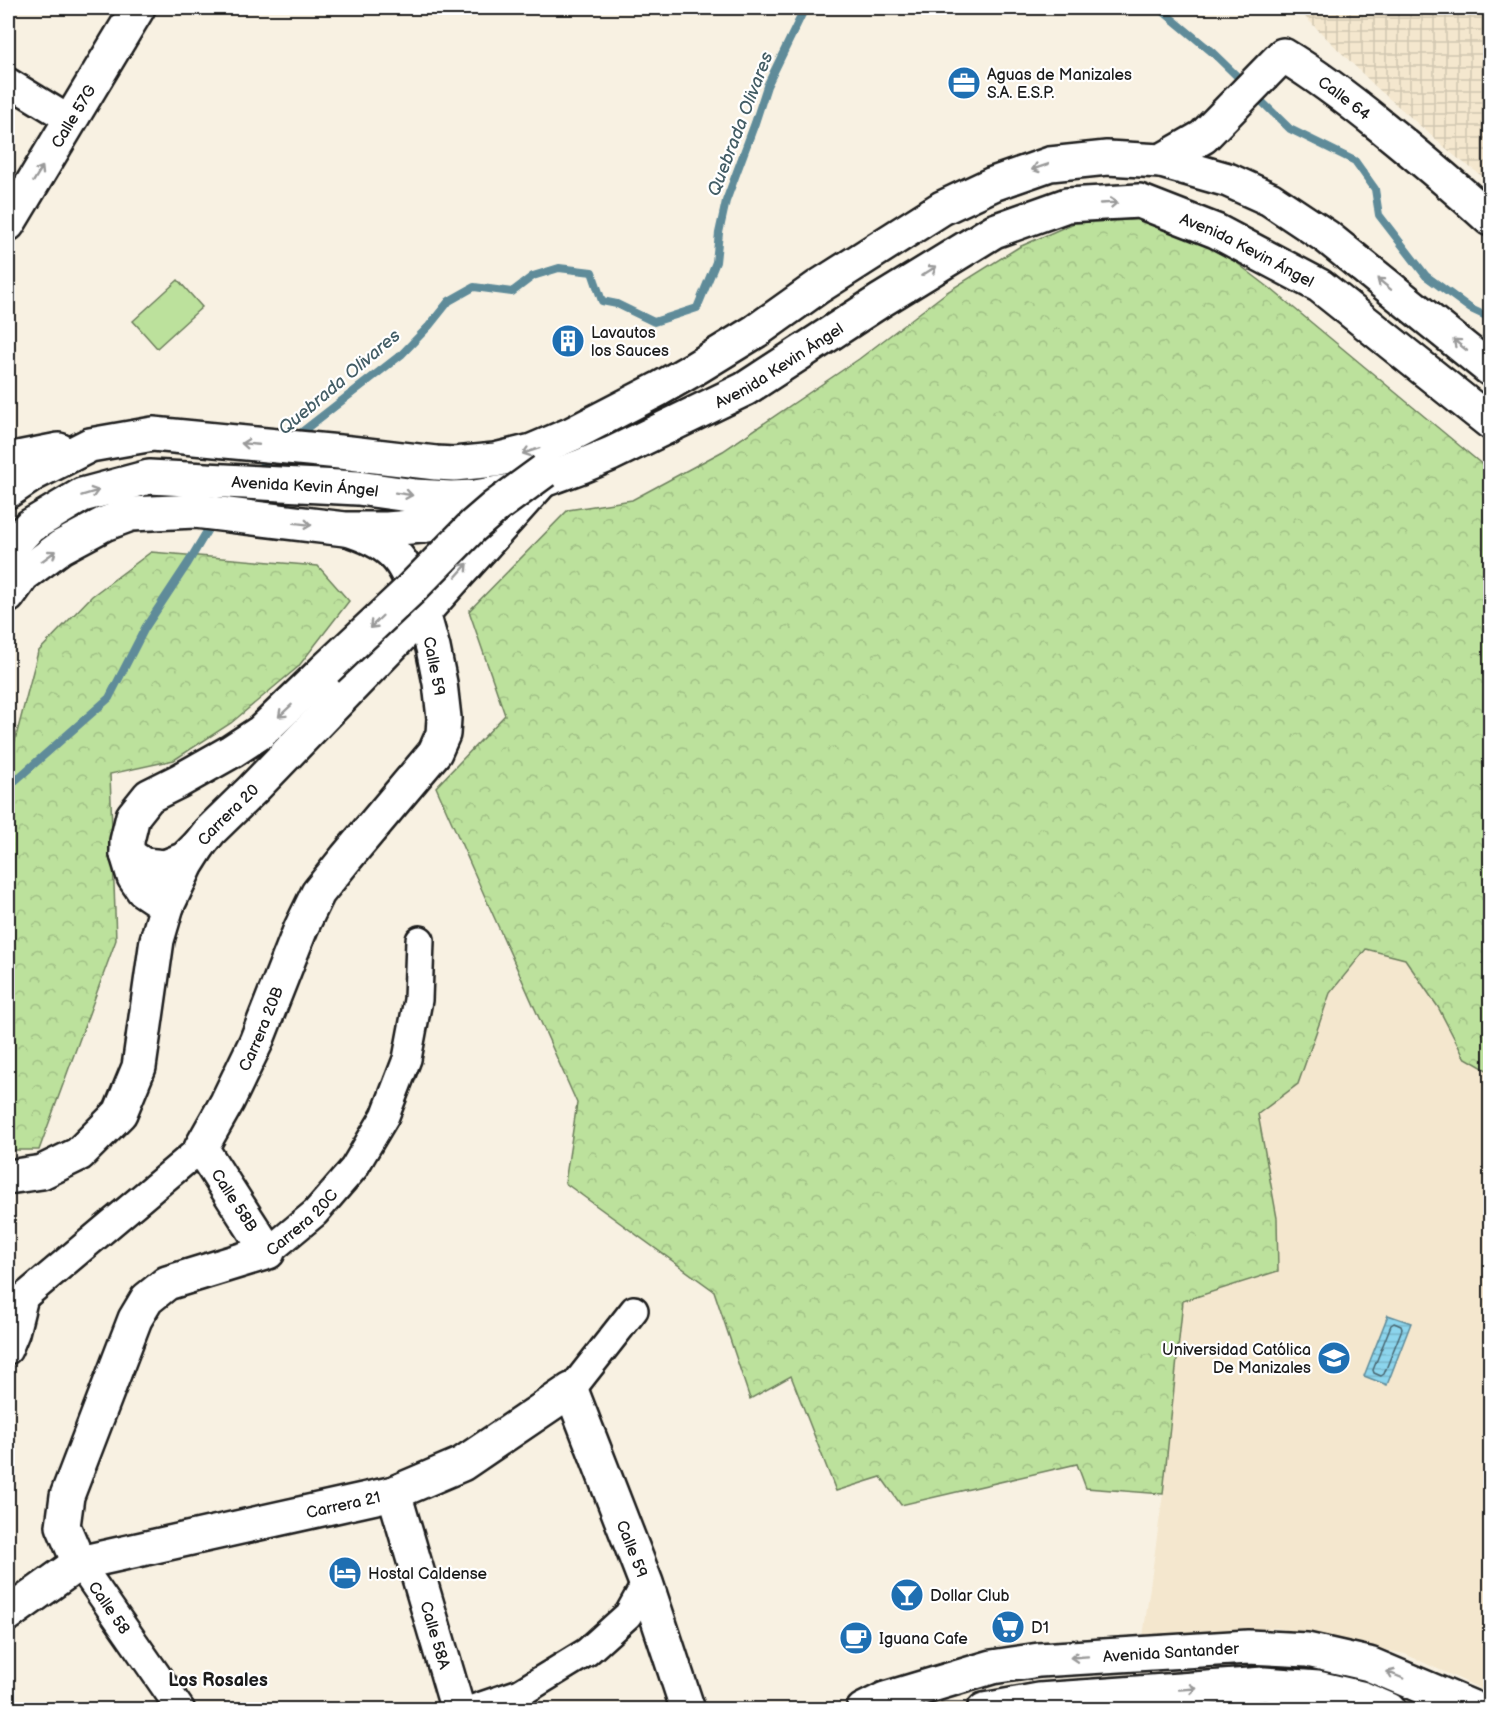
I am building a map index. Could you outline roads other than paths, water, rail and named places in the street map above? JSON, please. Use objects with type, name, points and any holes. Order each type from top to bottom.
[{"type":"main road","name":"Calle 57G","points":[[8,224],[138,8]]},
{"type":"main road","name":"Calle 64","points":[[1161,161],[1208,132],[1283,56],[1338,91],[1437,171],[1491,219]]},
{"type":"main road","points":[[1208,132],[1223,179]]},
{"type":"main road","name":"Avenida Kevin Ángel","points":[[8,491],[35,472],[90,444],[153,434],[454,464],[495,460],[532,451],[554,443],[659,389],[721,353],[818,287],[942,208],[993,184],[1050,164],[1107,158],[1161,161],[1223,179],[1270,199],[1327,237],[1491,369]]},
{"type":"main road","name":"Avenida Kevin Ángel","points":[[8,549],[30,526],[82,495],[149,477],[346,487],[450,498],[502,493],[611,454],[745,389],[880,301],[994,231],[1068,205],[1139,201],[1216,231],[1320,286],[1491,422]]},
{"type":"main road","points":[[167,906],[144,890],[134,877],[127,854],[127,841],[134,816],[149,796],[232,751],[261,732],[410,591],[473,525],[495,507],[539,479],[561,460],[706,386],[889,242]]},
{"type":"main road","points":[[1434,378],[1491,410]]},
{"type":"main road","points":[[8,460],[90,444]]},
{"type":"main road","points":[[8,596],[22,575],[61,547],[104,524],[131,514],[195,511],[345,529],[422,526],[455,520],[501,502],[539,479]]},
{"type":"main road","name":"Carrera 20","points":[[8,1177],[42,1172],[80,1154],[120,1113],[139,1067],[156,940],[167,906],[187,864],[210,831],[423,613],[539,479]]},
{"type":"main road","name":"Calle 59","points":[[345,529],[381,543],[396,556],[408,572],[423,613],[438,671],[444,718]]},
{"type":"main road","name":"Carrera 20B","points":[[201,1148],[227,1102],[256,1042],[301,928],[318,893],[435,752],[443,734],[444,718]]},
{"type":"main road","points":[[127,854],[144,865],[165,867],[185,859],[200,845]]},
{"type":"main road","name":"Calle 58B","points":[[201,1148],[268,1252]]},
{"type":"main road","name":"Carrera 20C","points":[[67,1496],[135,1319],[147,1299],[167,1283],[268,1252]]},
{"type":"main road","name":"Calle 59","points":[[571,1390],[646,1583],[688,1710]]},
{"type":"main road","name":"Carrera 21","points":[[8,1614],[79,1563],[393,1493],[462,1464],[571,1390]]},
{"type":"main road","name":"Calle 58A","points":[[393,1493],[458,1710]]},
{"type":"main road","name":"Calle 58","points":[[67,1496],[63,1526],[79,1563]]},
{"type":"main road","name":"Avenida Santander","points":[[863,1710],[885,1700],[992,1667],[1039,1660],[1248,1647],[1307,1650],[1369,1664],[1478,1710]]},
{"type":"main road","points":[[984,1710],[1039,1700],[1264,1684],[1318,1688],[1361,1698],[1389,1710]]},
{"type":"street","points":[[8,82],[70,120]]},
{"type":"street","name":"Carrera 20C","points":[[268,1252],[315,1213],[354,1168],[385,1116],[407,1059],[418,1000],[420,940]]},
{"type":"street","name":"Carrera 20B","points":[[16,1291],[201,1148]]},
{"type":"street","points":[[8,1350],[15,1333],[16,1291]]},
{"type":"street","name":"Carrera 21","points":[[571,1390],[634,1310]]},
{"type":"street","name":"Calle 58","points":[[79,1563],[181,1710]]},
{"type":"street","points":[[470,1710],[520,1693],[587,1652],[627,1615],[646,1583]]},
{"type":"water","points":[[1388,1315],[1411,1323],[1387,1385],[1364,1376]]},
{"type":"waterway","name":"Quebrada Olivares","points":[[294,438],[402,354],[449,301],[474,287],[512,292],[533,276],[559,268],[592,272],[602,301],[617,304],[654,322],[697,308],[716,262],[726,201],[767,86],[805,8]]},
{"type":"waterway","name":"Quebrada Olivares","points":[[1159,8],[1212,52],[1244,83]]},
{"type":"waterway","name":"Quebrada Olivares","points":[[1254,94],[1290,129],[1355,161],[1375,189],[1379,215],[1426,276],[1471,309],[1490,318]]},
{"type":"waterway","name":"Quebrada Olivares","points":[[254,474],[273,455]]},
{"type":"waterway","name":"Quebrada Olivares","points":[[8,787],[109,698],[145,628],[213,521]]},
{"type":"place","name":"Aguas de Manizales S.A. E.S.P.","points":[[964,83]]},
{"type":"place","name":"Lavautos los Sauces","points":[[568,341]]},
{"type":"place","name":"Universidad Católica De Manizales","points":[[1334,1358]]},
{"type":"place","name":"Hostal Caldense","points":[[345,1573]]},
{"type":"place","name":"Dollar Club","points":[[907,1595]]},
{"type":"place","name":"D1","points":[[1008,1627]]},
{"type":"place","name":"Iguana Cafe","points":[[856,1638]]},
{"type":"district","name":"Los Rosales","points":[[218,1680]]}]
